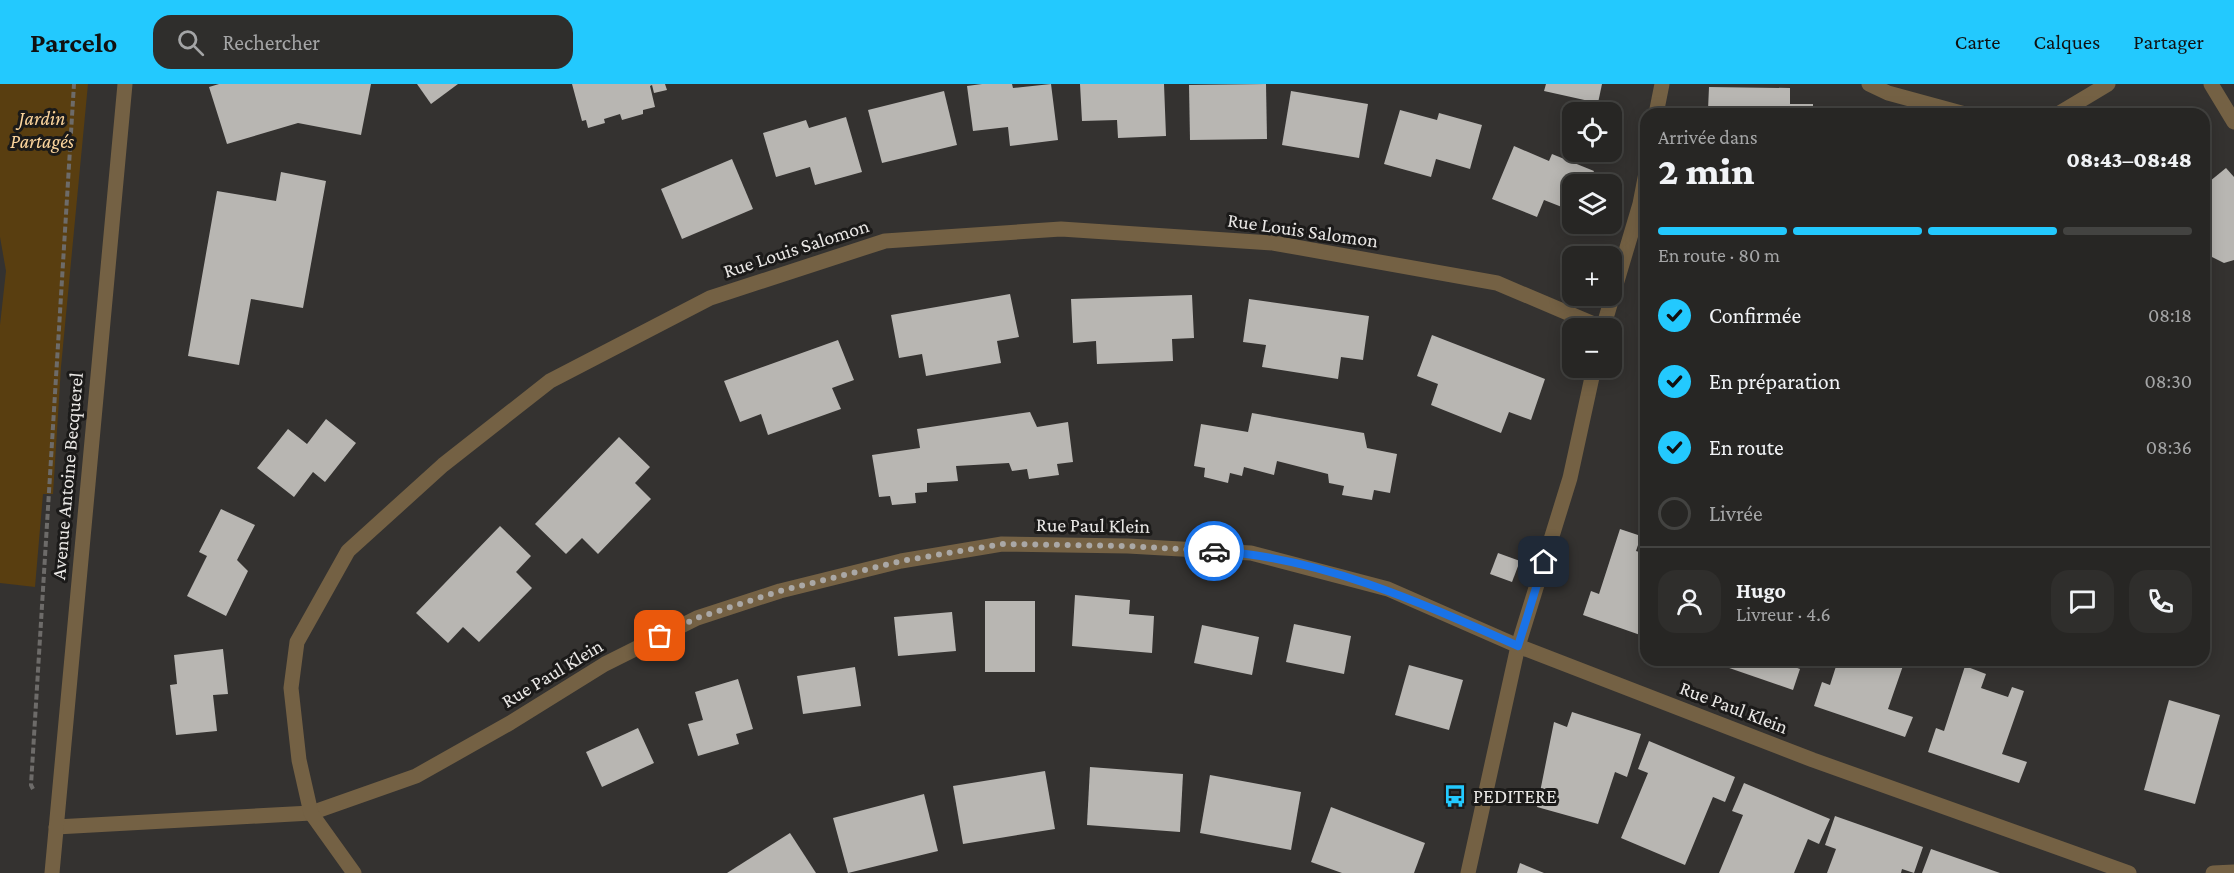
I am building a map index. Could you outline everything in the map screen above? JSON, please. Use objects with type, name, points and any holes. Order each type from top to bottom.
[{"type":"street","name":"Avenue Antoine Becquerel","points":[[52,873],[125,84]]},
{"type":"street","points":[[1657,108],[1662,84]]},
{"type":"street","points":[[1869,84],[1888,93],[1943,108]]},
{"type":"street","points":[[2068,108],[2108,84]]},
{"type":"street","points":[[2211,84],[2234,122]]},
{"type":"street","points":[[1606,318],[1640,204]]},
{"type":"street","name":"Rue Louis Salomon","points":[[311,813],[299,760],[291,688],[297,642],[348,551],[443,465],[550,381],[710,298],[885,241],[1061,229],[1273,243],[1497,283],[1579,318]]},
{"type":"street","points":[[1468,873],[1518,646],[1570,478],[1592,378]]},
{"type":"street","name":"Rue Paul Klein","points":[[56,827],[311,813],[416,776],[510,723],[605,664],[697,618],[780,591],[901,561],[1002,544],[1128,546],[1251,553],[1388,589],[1518,646],[1812,760],[2129,873]]},
{"type":"street","points":[[311,813],[354,873]]},
{"type":"street","points":[[2213,873],[2234,872]]},
{"type":"path","points":[[56,827],[31,785],[74,84]]},
{"type":"green space","name":"Jardin Partagés","points":[[0,84],[88,84],[61,367],[53,494],[43,494],[35,587],[0,583],[0,325],[6,271],[0,237]]},
{"type":"building","points":[[219,84],[371,84],[361,135],[298,123],[227,144],[209,87]]},
{"type":"building","points":[[417,84],[458,84],[431,104]]},
{"type":"building","points":[[572,84],[665,84],[667,90],[654,93],[652,85],[650,86],[655,107],[643,110],[643,114],[622,120],[620,114],[604,119],[605,123],[588,128],[586,120],[582,121]]},
{"type":"building","points":[[1012,84],[1013,88],[1051,84],[1058,140],[1010,146],[1008,127],[973,131],[967,86]]},
{"type":"building","points":[[1080,84],[1164,84],[1166,136],[1118,138],[1117,120],[1082,121]]},
{"type":"building","points":[[1266,84],[1267,139],[1190,140],[1189,85]]},
{"type":"building","points":[[1546,84],[1602,84],[1598,102],[1544,91]]},
{"type":"building","points":[[1709,87],[1790,88],[1790,104],[1813,104],[1813,108],[1708,108]]},
{"type":"building","points":[[944,91],[957,145],[882,163],[868,110]]},
{"type":"building","points":[[1291,91],[1368,104],[1359,158],[1282,145]]},
{"type":"building","points":[[1400,110],[1437,120],[1439,113],[1482,125],[1470,169],[1436,159],[1431,177],[1384,164]]},
{"type":"building","points":[[846,117],[862,172],[815,185],[810,167],[776,177],[763,133],[806,120],[809,128]]},
{"type":"building","points":[[1514,146],[1549,161],[1552,154],[1562,158],[1562,162],[1572,162],[1594,171],[1593,174],[1562,174],[1562,207],[1544,200],[1537,217],[1492,199]]},
{"type":"building","points":[[732,159],[753,209],[682,239],[661,189]]},
{"type":"building","points":[[2226,168],[2234,177],[2234,260],[2224,263],[2210,256],[2210,181]]},
{"type":"building","points":[[281,172],[326,181],[303,308],[251,299],[239,365],[188,356],[217,191],[276,201]]},
{"type":"building","points":[[1010,294],[1019,337],[997,341],[1001,363],[926,376],[922,354],[899,358],[891,315]]},
{"type":"building","points":[[1192,295],[1194,338],[1172,339],[1173,361],[1097,364],[1096,341],[1073,343],[1071,299]]},
{"type":"building","points":[[1249,299],[1369,316],[1363,360],[1341,357],[1338,379],[1262,367],[1266,345],[1243,342]]},
{"type":"building","points":[[1432,335],[1545,379],[1531,420],[1509,412],[1501,433],[1431,405],[1438,384],[1417,376]]},
{"type":"building","points":[[838,340],[854,380],[832,388],[841,409],[768,435],[761,414],[740,422],[724,381]]},
{"type":"building","points":[[1030,412],[1037,427],[1068,422],[1073,462],[1057,464],[1059,475],[1029,479],[1027,469],[1012,471],[1009,463],[956,466],[958,481],[927,483],[927,492],[915,493],[916,503],[892,505],[890,496],[879,497],[872,455],[920,448],[917,429]]},
{"type":"building","points":[[1252,413],[1364,433],[1367,448],[1397,454],[1390,493],[1374,490],[1372,500],[1342,495],[1344,486],[1329,483],[1328,474],[1277,461],[1274,475],[1244,467],[1242,476],[1230,473],[1228,483],[1204,477],[1205,468],[1194,466],[1201,424],[1248,432]]},
{"type":"building","points":[[326,419],[356,443],[325,482],[313,472],[294,497],[257,468],[288,429],[307,444]]},
{"type":"building","points":[[619,437],[650,467],[635,483],[651,499],[598,554],[582,538],[566,554],[535,524]]},
{"type":"building","points":[[221,509],[255,525],[237,560],[248,571],[226,616],[187,596],[207,556],[199,552]]},
{"type":"building","points":[[500,526],[531,556],[516,572],[532,588],[479,642],[463,627],[448,643],[416,613]]},
{"type":"building","points":[[1620,529],[1640,536],[1636,551],[1640,552],[1640,635],[1583,615],[1591,591],[1599,594]]},
{"type":"building","points":[[1498,553],[1520,561],[1512,582],[1490,574]]},
{"type":"building","points":[[1075,595],[1130,600],[1129,614],[1154,616],[1152,653],[1072,646]]},
{"type":"building","points":[[985,601],[1035,601],[1035,672],[985,672]]},
{"type":"building","points":[[952,612],[956,651],[898,656],[894,617]]},
{"type":"building","points":[[1294,624],[1351,636],[1344,674],[1286,662]]},
{"type":"building","points":[[1202,625],[1259,637],[1252,675],[1194,663]]},
{"type":"building","points":[[223,649],[228,694],[213,695],[217,731],[176,735],[170,685],[177,684],[174,655]]},
{"type":"building","points":[[1409,665],[1463,680],[1449,730],[1395,715]]},
{"type":"building","points":[[1723,666],[1792,666],[1800,669],[1793,690]]},
{"type":"building","points":[[1836,666],[1903,666],[1888,709],[1913,717],[1905,737],[1814,706],[1822,682],[1830,685]]},
{"type":"building","points":[[1965,666],[1986,674],[1981,688],[2008,697],[2012,687],[2024,691],[2002,754],[2027,762],[2019,783],[1928,752],[1936,728],[1944,731]]},
{"type":"building","points":[[855,667],[861,706],[803,714],[797,676]]},
{"type":"building","points":[[738,679],[753,729],[736,734],[739,744],[698,756],[688,724],[703,720],[695,692]]},
{"type":"building","points":[[2169,700],[2220,715],[2195,804],[2144,790]]},
{"type":"building","points":[[1572,712],[1641,734],[1627,777],[1615,772],[1598,824],[1537,807],[1554,722],[1567,727]]},
{"type":"building","points":[[638,728],[654,763],[602,787],[586,752]]},
{"type":"building","points":[[1649,741],[1735,777],[1725,802],[1713,797],[1685,865],[1621,838],[1648,773],[1638,769]]},
{"type":"building","points":[[1090,767],[1183,774],[1180,832],[1087,825]]},
{"type":"building","points":[[1045,771],[1055,829],[963,844],[953,786]]},
{"type":"building","points":[[1210,775],[1301,792],[1291,850],[1200,833]]},
{"type":"building","points":[[1744,783],[1830,819],[1819,844],[1808,839],[1794,873],[1719,873],[1743,815],[1732,811]]},
{"type":"building","points":[[924,794],[938,851],[848,873],[833,818]]},
{"type":"building","points":[[1331,807],[1425,843],[1414,873],[1342,873],[1311,862]]},
{"type":"building","points":[[1835,816],[1923,847],[1914,873],[1902,869],[1901,873],[1827,873],[1836,849],[1825,845]]},
{"type":"building","points":[[790,833],[816,873],[727,873]]},
{"type":"building","points":[[1931,849],[2000,873],[1922,873]]},
{"type":"building","points":[[1520,863],[1544,873],[1517,873]]},
{"type":"way so far","points":[[660,636],[697,618],[780,591],[901,561],[1002,544],[1128,546],[1214,551]]},
{"type":"place","name":"PEDITERE","points":[[1455,796]]},
{"type":"route","points":[[1214,551],[1251,553],[1388,589],[1518,646],[1544,562]]}]
